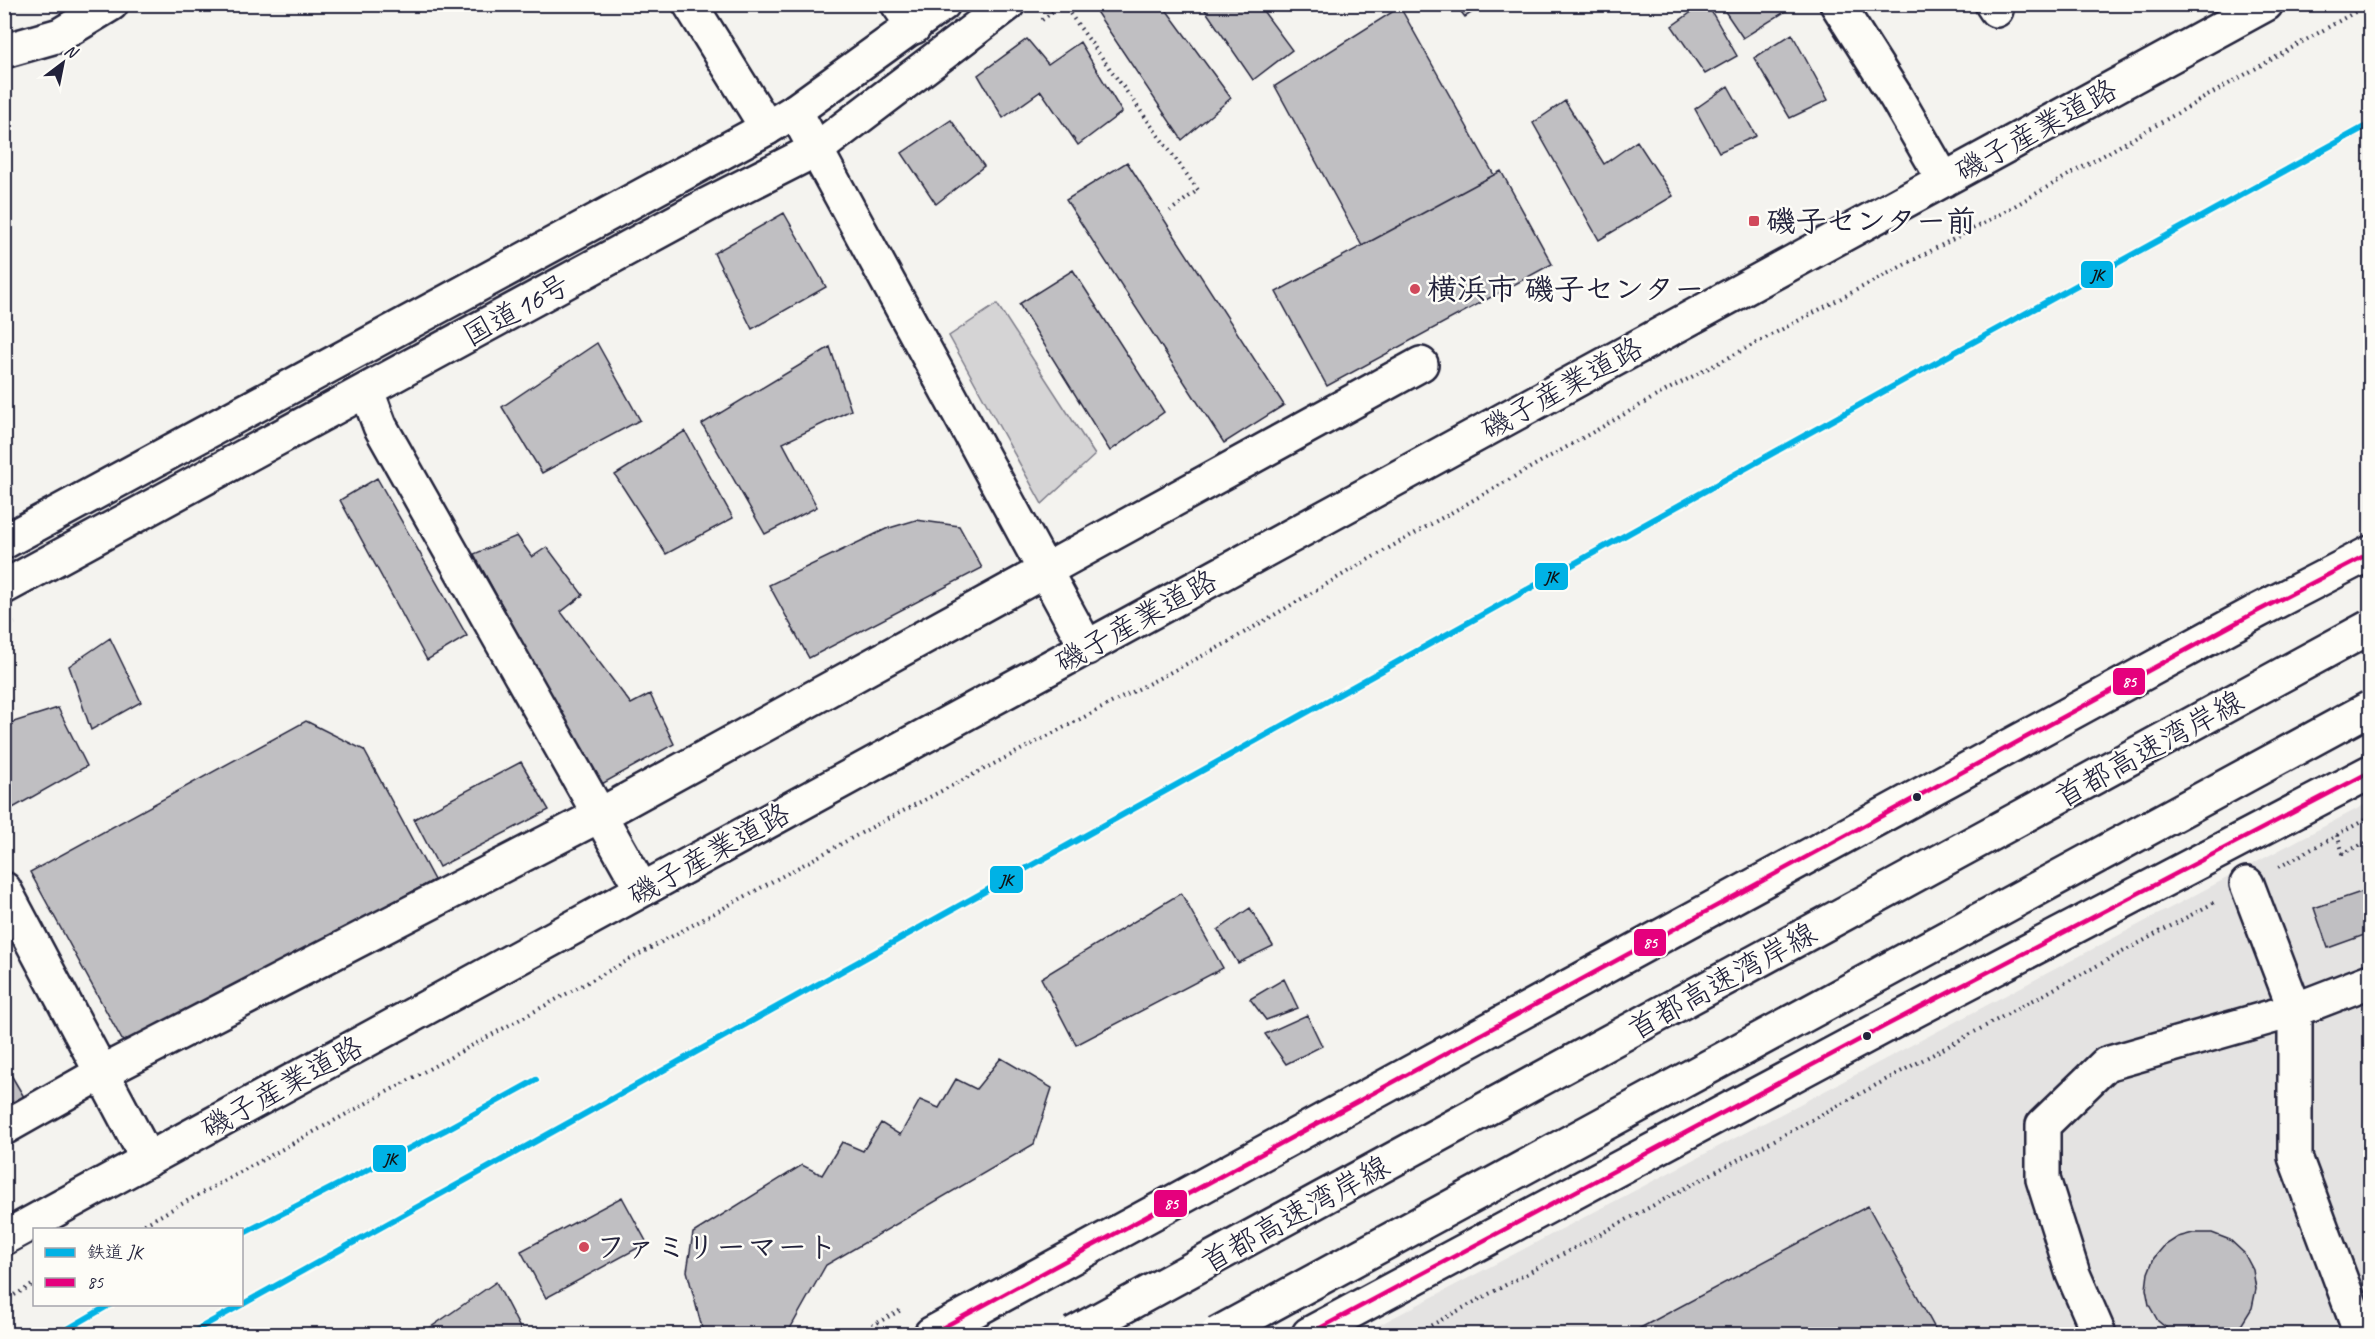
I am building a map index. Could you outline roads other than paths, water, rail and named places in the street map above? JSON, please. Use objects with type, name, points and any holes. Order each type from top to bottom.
[{"type":"main road","points":[[4,51],[60,35],[111,4]]},
{"type":"main road","points":[[690,4],[767,128]]},
{"type":"main road","name":"国道16号","points":[[4,542],[767,128],[795,111],[906,16],[943,4]]},
{"type":"main road","name":"国道16号","points":[[4,587],[707,205],[817,149],[1008,4]]},
{"type":"main road","points":[[1837,4],[1896,97],[1944,180]]},
{"type":"main road","name":"磯子産業道路","points":[[4,1238],[2266,4]]},
{"type":"main road","points":[[795,111],[1087,648]]},
{"type":"main road","points":[[4,1128],[103,1072],[600,815],[1421,364]]},
{"type":"main road","points":[[367,391],[380,426],[642,890]]},
{"type":"main road","points":[[931,1335],[2256,612],[2370,553]]},
{"type":"main road","name":"首都高速湾岸線","points":[[1073,1335],[2370,627]]},
{"type":"main road","points":[[1218,1335],[2370,708]]},
{"type":"main road","points":[[1309,1335],[1875,1031],[2370,772]]},
{"type":"main road","points":[[2247,884],[2295,1010],[2295,1157],[2361,1335]]},
{"type":"main road","points":[[4,889],[148,1160]]},
{"type":"main road","points":[[2099,1335],[2073,1274],[2043,1179],[2043,1125],[2106,1064],[2295,1010],[2370,981]]},
{"type":"rail line","name":"JK","points":[[243,1304],[1899,383],[2370,124]]},
{"type":"rail line","name":"JK","points":[[243,1233],[445,1130],[536,1080]]},
{"type":"rail line","name":"JK","points":[[59,1334],[108,1306]]},
{"type":"rail line","name":"JK","points":[[189,1334],[239,1306]]},
{"type":"place","name":"磯子センター前","points":[[1754,221]]},
{"type":"place","name":"横浜市 磯子センター","points":[[1415,289]]},
{"type":"place","name":"ファミリーマート","points":[[584,1247]]}]
